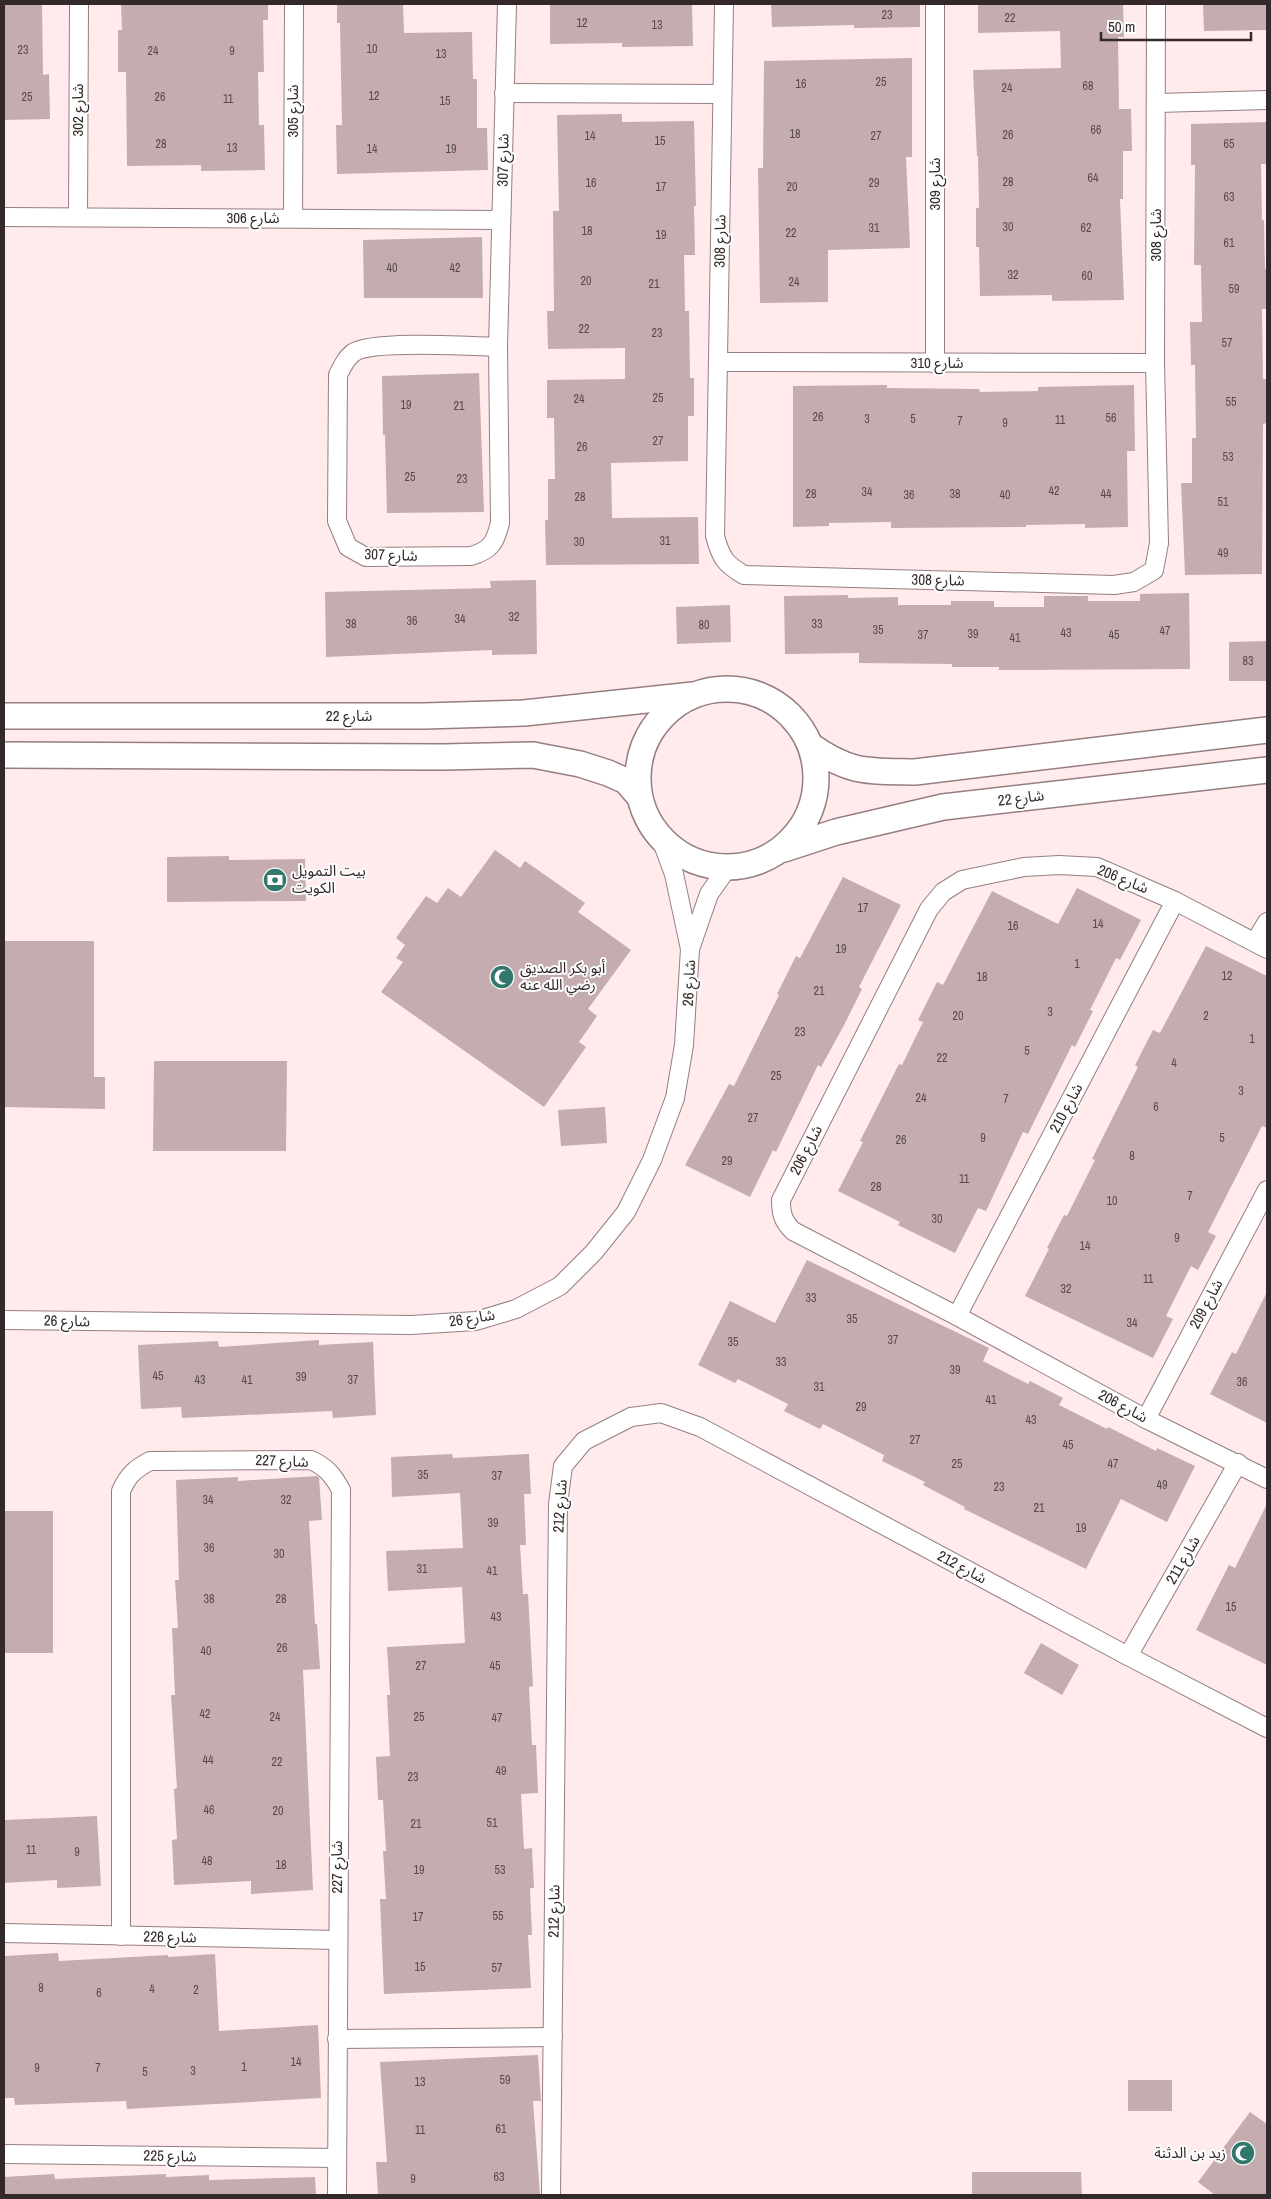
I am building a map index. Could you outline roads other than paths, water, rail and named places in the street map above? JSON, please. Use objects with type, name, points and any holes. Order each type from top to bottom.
[{"type":"street","name":"شارع 302","points":[[78,217],[79,4]]},
{"type":"street","name":"شارع 305","points":[[293,218],[294,4]]},
{"type":"street","name":"شارع 307","points":[[498,347],[374,345],[353,353],[344,362],[338,375],[337,521],[341,535],[348,547],[366,557],[471,556],[484,552],[497,537],[500,523],[498,347],[507,4]]},
{"type":"street","name":"شارع 308","points":[[724,4],[715,536],[720,554],[730,567],[744,575],[1114,585],[1134,582],[1154,570],[1159,544],[1155,363],[1156,4]]},
{"type":"street","name":"شارع 309","points":[[935,4],[935,364]]},
{"type":"street","points":[[504,93],[721,94]]},
{"type":"street","points":[[1157,103],[1267,100]]},
{"type":"street","name":"شارع 306","points":[[4,218],[501,220]]},
{"type":"street","name":"شارع 310","points":[[718,362],[935,364],[1155,363]]},
{"type":"street","points":[[721,688],[749,691],[776,702],[797,721],[811,746],[817,775],[813,804],[800,830],[779,851],[755,863],[728,867],[692,860],[661,839],[647,819],[639,796],[638,765],[648,736],[666,711],[693,695],[721,688]]},
{"type":"street","name":"شارع 22","points":[[4,716],[442,716],[524,713],[693,695]]},
{"type":"street","points":[[811,746],[833,761],[862,771],[915,772],[1267,730]]},
{"type":"street","points":[[4,755],[443,757],[533,755],[580,764],[608,773],[626,781],[639,796]]},
{"type":"street","name":"شارع 22","points":[[779,851],[836,832],[943,807],[1264,772]]},
{"type":"street","name":"شارع 26","points":[[661,839],[674,874],[690,949]]},
{"type":"street","name":"شارع 206","points":[[1267,922],[1261,946],[1175,901],[1097,867],[1059,865],[1024,867],[962,880],[943,892],[929,909],[781,1200],[781,1214],[786,1224],[793,1231],[957,1316],[1146,1418],[1267,1479]]},
{"type":"street","name":"شارع 26","points":[[4,1320],[411,1325],[476,1320],[516,1309],[560,1286],[594,1252],[626,1212],[652,1160],[675,1098],[684,1044],[690,949],[709,894],[728,867]]},
{"type":"street","name":"شارع 210","points":[[957,1316],[1175,901]]},
{"type":"street","name":"شارع 209","points":[[1146,1418],[1267,1190]]},
{"type":"street","name":"شارع 212","points":[[551,2195],[558,1504],[563,1466],[584,1441],[631,1417],[661,1413],[700,1427],[1128,1656],[1267,1728]]},
{"type":"street","name":"شارع 227","points":[[121,1936],[121,1491],[127,1476],[150,1461],[311,1460],[324,1466],[334,1475],[340,1490],[337,2195]]},
{"type":"street","name":"شارع 211","points":[[1128,1656],[1238,1463]]},
{"type":"street","name":"شارع 226","points":[[4,1933],[337,1940]]},
{"type":"street","points":[[337,2039],[553,2037]]},
{"type":"street","name":"شارع 225","points":[[4,2154],[337,2158]]},
{"type":"place","name":"بيت التمويل الكويت","points":[[275,880]]},
{"type":"place","name":"أبو بكر الصديق رضي الله عنه","points":[[502,977]]},
{"type":"place","name":"زيد بن الدثنة","points":[[1243,2153]]}]
